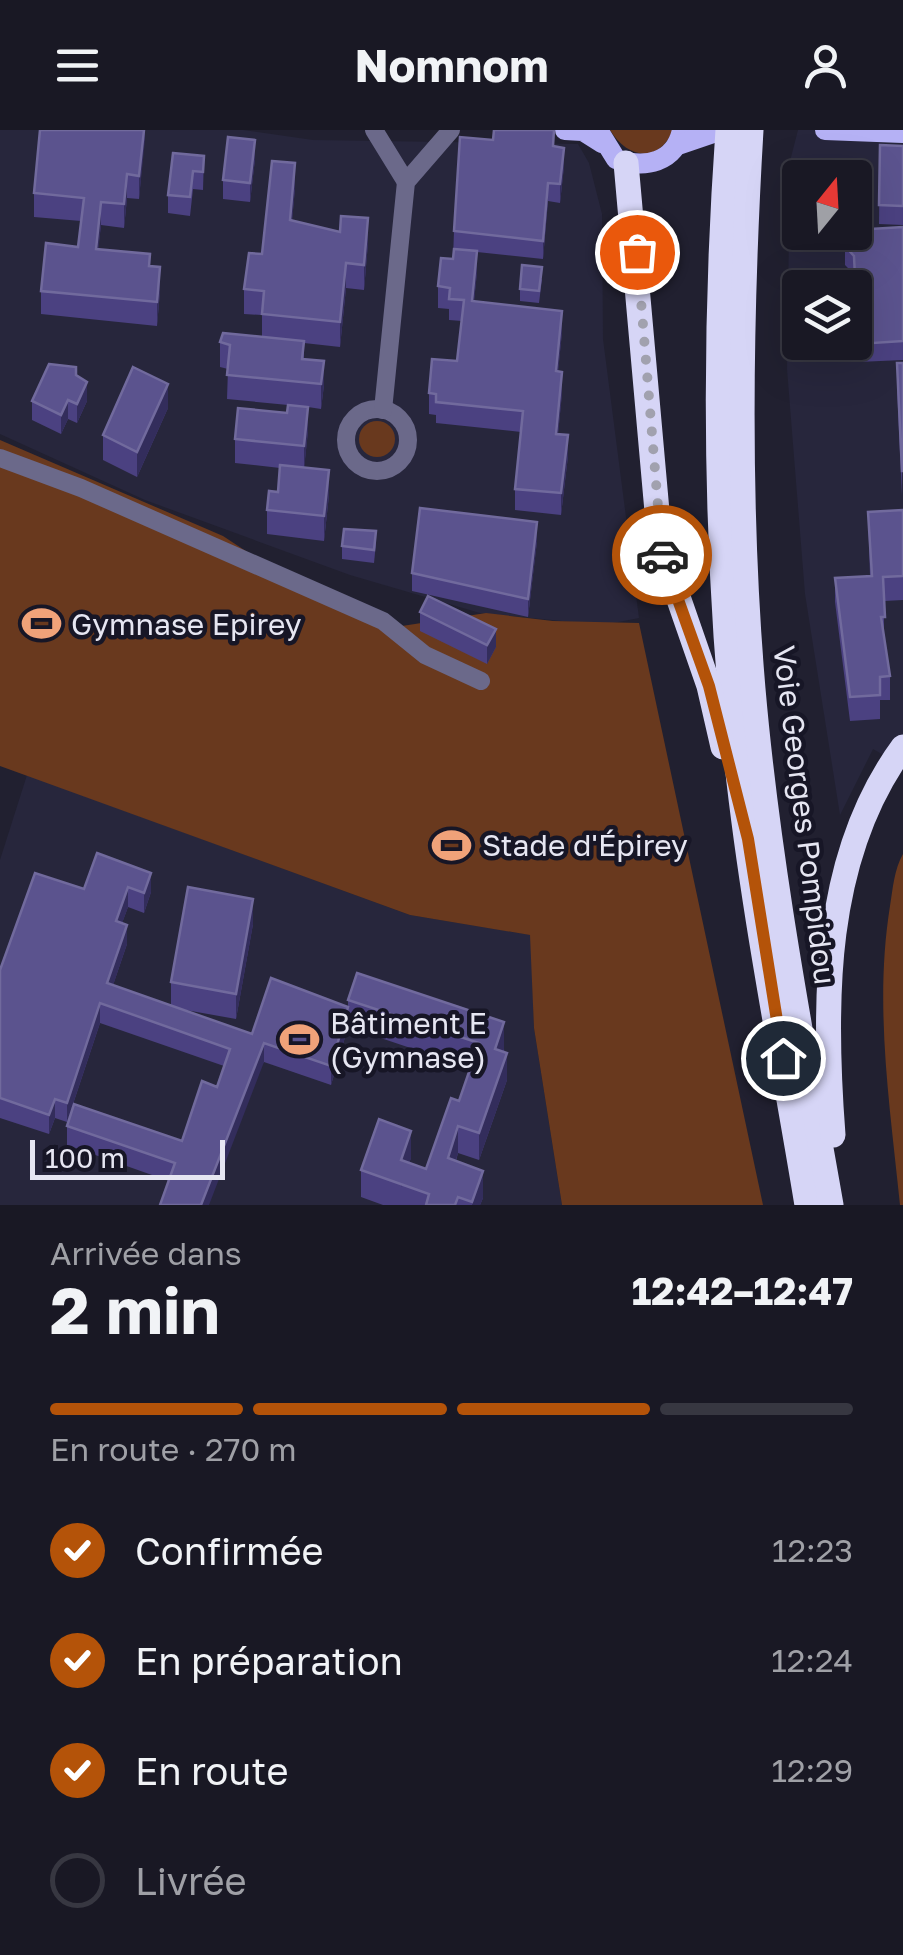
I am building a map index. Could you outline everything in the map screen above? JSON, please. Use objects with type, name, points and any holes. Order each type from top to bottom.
[{"type":"highway","name":"Voie Georges Pompidou","points":[[736,139],[720,281],[722,545],[732,709],[748,839],[807,1205]]},
{"type":"highway","name":"Voie Georges Pompidou","points":[[736,139],[752,687],[783,920],[834,1205]]},
{"type":"highway","points":[[626,162],[660,545],[709,686],[748,839]]},
{"type":"highway","points":[[834,1205],[828,1033],[831,956],[850,859],[864,818],[903,747]]},
{"type":"main road","points":[[566,130],[600,136],[616,160],[626,162],[658,162],[680,138],[736,139]]},
{"type":"main road","points":[[825,130],[903,133]]},
{"type":"street","points":[[374,130],[406,182]]},
{"type":"street","points":[[383,410],[406,182],[451,130]]},
{"type":"street","points":[[0,458],[65,481],[383,621],[425,655],[482,680]]},
{"type":"shaded area","points":[[0,130],[243,130],[313,140],[578,144],[589,163],[602,214],[603,339],[639,618],[603,625],[480,613],[350,575],[145,500],[0,434]]},
{"type":"shaded area","points":[[610,130],[673,130],[659,149],[642,154],[625,147]]},
{"type":"shaded area","points":[[798,130],[903,130],[903,766],[873,749],[840,815],[805,594],[787,360],[872,360],[872,270],[788,270],[789,250],[872,250],[872,160],[790,160]]},
{"type":"shaded area","points":[[377,421],[390,426],[395,439],[390,452],[377,457],[364,452],[359,439],[364,426]]},
{"type":"shaded area","name":"Stade d'Épirey","points":[[0,440],[223,536],[313,595],[389,628],[486,613],[553,621],[639,623],[763,1205],[562,1205],[534,1028],[530,935],[410,915],[0,766]]},
{"type":"shaded area","points":[[27,775],[410,915],[531,935],[534,1028],[562,1205],[0,1205],[0,860]]},
{"type":"shaded area","points":[[903,854],[900,1205],[885,1056],[883,981],[893,886]]},
{"type":"building","points":[[40,130],[144,130],[139,176],[127,174],[124,204],[101,202],[96,249],[150,254],[149,266],[160,267],[157,302],[41,291],[46,243],[78,247],[84,198],[34,193]]},
{"type":"building","points":[[494,130],[554,130],[553,146],[564,148],[560,184],[548,183],[543,241],[454,231],[460,137],[493,140]]},
{"type":"building","points":[[228,137],[255,140],[250,183],[223,180]]},
{"type":"building","points":[[880,145],[903,146],[903,206],[879,205]]},
{"type":"building","points":[[173,153],[204,156],[203,172],[193,171],[190,197],[168,195]]},
{"type":"building","points":[[272,161],[295,163],[290,220],[340,232],[341,216],[368,218],[364,265],[346,263],[340,322],[262,314],[264,291],[244,289],[249,253],[262,254]]},
{"type":"building","points":[[903,227],[903,341],[872,343],[872,270],[855,270],[854,256],[849,250],[872,250],[872,229]]},
{"type":"building","points":[[454,249],[477,251],[472,301],[562,311],[556,371],[562,372],[556,434],[568,435],[561,493],[515,489],[523,411],[436,402],[436,394],[429,393],[432,359],[457,361],[464,300],[449,299],[450,288],[438,286],[441,258],[453,259]]},
{"type":"building","points":[[522,265],[542,267],[539,291],[520,289]]},
{"type":"building","points":[[223,333],[304,341],[302,359],[324,361],[321,384],[227,375],[230,345],[220,342]]},
{"type":"building","points":[[897,363],[903,363],[903,471],[902,471]]},
{"type":"building","points":[[49,364],[76,367],[76,375],[87,382],[77,404],[68,400],[61,415],[32,401]]},
{"type":"building","points":[[133,367],[168,384],[137,452],[103,435]]},
{"type":"building","points":[[288,405],[308,407],[304,446],[235,439],[238,408],[287,413]]},
{"type":"building","points":[[280,465],[329,470],[324,516],[267,510],[269,491],[278,492]]},
{"type":"building","points":[[420,508],[537,522],[528,599],[412,573]]},
{"type":"building","points":[[903,510],[903,576],[883,577],[885,617],[881,617],[890,676],[880,677],[880,695],[850,697],[835,578],[872,576],[868,512]]},
{"type":"building","points":[[344,529],[376,531],[374,550],[342,546]]},
{"type":"building","points":[[428,596],[496,629],[487,645],[420,612]]},
{"type":"building","points":[[97,853],[151,873],[144,893],[128,887],[116,921],[127,925],[107,983],[252,1034],[271,978],[348,1007],[331,1066],[264,1043],[201,1205],[160,1205],[175,1163],[67,1126],[74,1104],[182,1141],[202,1081],[217,1087],[230,1049],[100,1003],[67,1103],[55,1099],[49,1115],[0,1098],[0,970],[35,873],[84,889]]},
{"type":"building","points":[[188,887],[253,899],[236,994],[171,982]]},
{"type":"building","points":[[357,973],[504,1022],[495,1049],[507,1053],[479,1133],[458,1126],[448,1158],[483,1171],[472,1202],[458,1197],[455,1205],[426,1205],[429,1194],[361,1170],[379,1119],[411,1131],[401,1160],[426,1169],[451,1098],[459,1101],[479,1043],[348,1000]]},
{"type":"way so far","points":[[637,252],[662,555]]},
{"type":"place","name":"Gymnase Epirey","points":[[41,624]]},
{"type":"place","name":"Stade d'Épirey","points":[[452,845]]},
{"type":"place","name":"Bâtiment E (Gymnase)","points":[[300,1040]]},
{"type":"route","points":[[662,555],[709,686],[748,839],[783,1058]]}]
